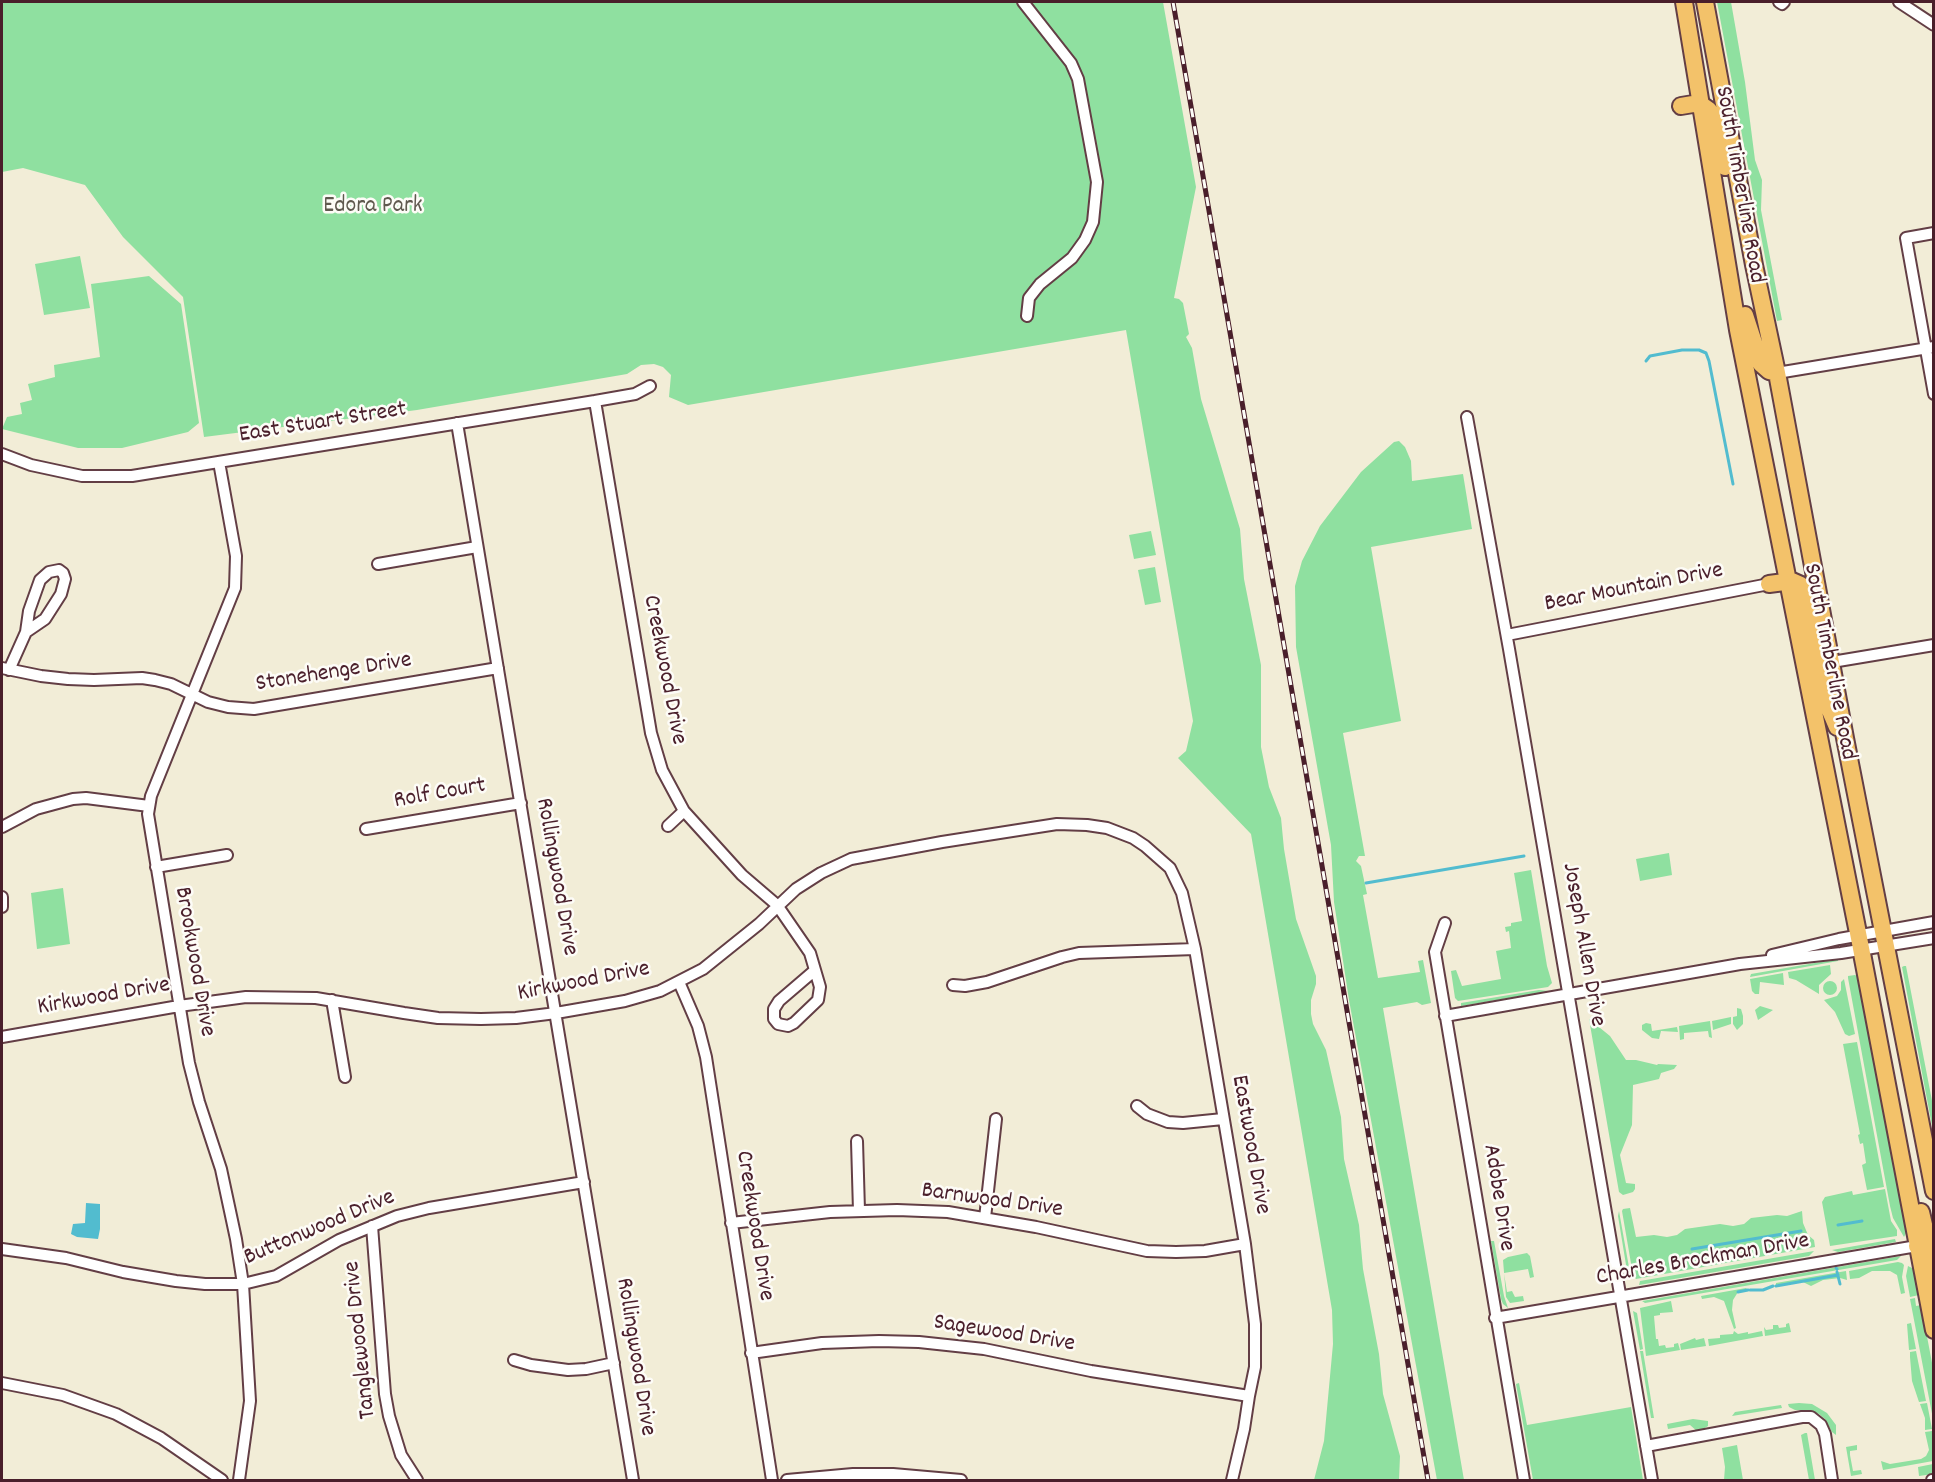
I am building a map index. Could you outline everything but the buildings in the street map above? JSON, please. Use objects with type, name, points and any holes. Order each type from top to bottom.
[{"type":"main road","name":"South Timberline Road","points":[[1684,2],[1738,330],[1860,943],[1934,1330]]},
{"type":"main road","name":"South Timberline Road","points":[[1705,2],[1934,1191]]},
{"type":"main road","points":[[1681,106],[1699,103],[1706,106],[1712,114],[1737,225],[1754,265]]},
{"type":"main road","points":[[1724,242],[1761,364],[1768,371],[1777,373]]},
{"type":"main road","points":[[1768,584],[1787,581],[1801,585],[1805,594],[1825,699],[1834,723],[1845,738]]},
{"type":"main road","points":[[1893,1118],[1912,1161],[1923,1226],[1926,1233],[1934,1240]]},
{"type":"main road","points":[[1917,1246],[1925,1246],[1928,1249],[1934,1269]]},
{"type":"street","points":[[1023,2],[1071,63],[1078,79],[1097,182],[1093,222],[1085,240],[1072,258],[1040,284],[1029,298],[1027,316]]},
{"type":"street","points":[[1779,2],[1782,4],[1784,2]]},
{"type":"street","points":[[1899,2],[1934,26]]},
{"type":"street","points":[[1934,233],[1906,238],[1930,348],[1934,394]]},
{"type":"street","points":[[1777,373],[1930,348]]},
{"type":"street","name":"East Stuart Street","points":[[2,454],[57,472],[94,477],[132,476],[595,401],[635,394],[650,386]]},
{"type":"street","name":"Creekwood Drive","points":[[595,401],[651,733],[663,770],[684,811],[742,875],[777,905],[810,953],[820,987],[818,1000],[794,1023],[788,1026],[778,1024],[774,1018],[774,1009],[779,1001],[814,971]]},
{"type":"street","name":"Joseph Allen Drive","points":[[1467,417],[1507,635],[1652,1480]]},
{"type":"street","name":"Rollingwood Drive","points":[[457,423],[633,1480]]},
{"type":"street","name":"Brookwood Drive","points":[[219,462],[236,556],[235,588],[149,806],[150,832],[179,1006],[199,1102],[221,1170],[231,1211],[243,1284],[250,1401],[240,1480]]},
{"type":"street","points":[[378,564],[477,547]]},
{"type":"street","points":[[5,669],[26,632],[29,611],[40,580],[49,572],[59,570],[63,573],[64,579],[61,594],[45,619],[26,632]]},
{"type":"street","name":"Bear Mountain Drive","points":[[1507,635],[1768,584]]},
{"type":"street","points":[[1832,662],[1934,645]]},
{"type":"street","name":"Stonehenge Drive","points":[[5,669],[68,679],[142,678],[155,680],[228,707],[254,709],[498,668]]},
{"type":"street","points":[[2,827],[36,809],[86,798],[149,806]]},
{"type":"street","name":"Rolf Court","points":[[366,830],[521,803]]},
{"type":"street","points":[[668,826],[684,811]]},
{"type":"street","name":"Kirkwood Drive","points":[[2,1037],[179,1006],[246,997],[277,996],[332,1000],[438,1017],[516,1018],[556,1014],[625,1001],[660,991],[679,982],[703,969],[727,951],[796,889],[821,873],[851,859],[1058,824],[1107,828],[1133,838]]},
{"type":"street","name":"Eastwood Drive","points":[[1133,838],[1170,868],[1182,893],[1196,949],[1245,1244],[1255,1324],[1255,1367],[1232,1480]]},
{"type":"street","points":[[156,867],[227,855]]},
{"type":"street","points":[[2,897],[2,908]]},
{"type":"street","points":[[1885,939],[1934,922]]},
{"type":"street","name":"Adobe Drive","points":[[1445,923],[1435,952],[1524,1480]]},
{"type":"street","points":[[1445,1016],[1885,939],[1934,939]]},
{"type":"street","points":[[953,985],[965,986],[987,982],[1079,953],[1196,949]]},
{"type":"street","name":"Creekwood Drive","points":[[679,982],[703,1041],[772,1480]]},
{"type":"street","points":[[332,1000],[345,1077]]},
{"type":"street","points":[[1137,1106],[1147,1114],[1168,1122],[1223,1119]]},
{"type":"street","points":[[985,1218],[996,1119]]},
{"type":"street","points":[[857,1141],[860,1211]]},
{"type":"street","name":"Buttonwood Drive","points":[[2,1249],[46,1254],[123,1272],[176,1281],[243,1284],[276,1276],[339,1240],[397,1215],[584,1182]]},
{"type":"street","name":"Barnwood Drive","points":[[731,1223],[780,1216],[860,1211],[948,1212],[1147,1251],[1205,1251],[1245,1244]]},
{"type":"street","name":"Tanglewood Drive","points":[[372,1226],[385,1394],[401,1455],[417,1480]]},
{"type":"street","name":"Charles Brockman Drive","points":[[1495,1318],[1917,1246]]},
{"type":"street","name":"Sagewood Drive","points":[[751,1353],[822,1343],[919,1342],[984,1349],[1091,1371],[1249,1396]]},
{"type":"street","points":[[514,1360],[531,1365],[568,1370],[614,1363]]},
{"type":"street","points":[[2,1383],[63,1395],[116,1414],[161,1438],[222,1480]]},
{"type":"street","points":[[1646,1446],[1807,1417],[1815,1419],[1825,1434],[1832,1480]]},
{"type":"street","points":[[787,1480],[863,1474],[913,1475],[961,1480]]},
{"type":"green space","name":"Edora Park","points":[[2,2],[1163,2],[1196,187],[1174,298],[1183,303],[1189,334],[1186,337],[1192,348],[1201,399],[1240,529],[1244,579],[1261,665],[1261,747],[1269,787],[1281,818],[1296,919],[1316,976],[1311,1000],[1311,1014],[1313,1024],[1326,1050],[1341,1117],[1344,1159],[1359,1225],[1363,1269],[1379,1354],[1383,1394],[1400,1456],[1399,1480],[1314,1480],[1324,1441],[1333,1344],[1332,1310],[1251,834],[1178,758],[1186,751],[1193,721],[1126,330],[688,405],[669,397],[671,375],[663,367],[654,364],[641,365],[627,374],[417,410],[204,437],[183,297],[123,237],[85,185],[23,168],[2,172]]},
{"type":"green space","points":[[1717,2],[1731,2],[1745,82],[1755,160],[1762,180],[1761,210],[1782,320],[1777,321]]},
{"type":"green space","points":[[80,256],[90,308],[44,315],[35,264]]},
{"type":"green space","points":[[149,276],[181,304],[199,423],[188,432],[122,448],[78,448],[2,429],[7,417],[22,414],[20,403],[32,400],[28,384],[55,377],[54,365],[100,357],[91,284]]},
{"type":"green space","points":[[1399,441],[1405,447],[1411,461],[1412,481],[1463,474],[1472,529],[1371,547],[1401,721],[1343,733],[1365,856],[1359,856],[1356,861],[1361,866],[1367,894],[1363,895],[1378,978],[1420,972],[1418,961],[1423,960],[1431,1003],[1422,1005],[1417,1002],[1383,1008],[1464,1480],[1437,1480],[1349,1000],[1334,902],[1331,845],[1296,647],[1295,586],[1302,561],[1320,526],[1361,472],[1394,442]]},
{"type":"green space","points":[[1151,531],[1156,555],[1134,559],[1129,535]]},
{"type":"green space","points":[[1155,567],[1161,602],[1145,605],[1138,570]]},
{"type":"green space","points":[[1669,853],[1672,875],[1640,881],[1636,859]]},
{"type":"green space","points":[[1531,870],[1547,966],[1552,983],[1548,987],[1458,1001],[1455,998],[1451,971],[1456,970],[1462,986],[1501,979],[1496,951],[1511,948],[1509,931],[1506,932],[1505,927],[1522,921],[1514,873]]},
{"type":"green space","points":[[63,888],[70,944],[37,949],[31,893]]},
{"type":"green space","points":[[1838,959],[1838,961],[1750,977],[1751,974]]},
{"type":"green space","points":[[1830,965],[1831,974],[1819,985],[1819,994],[1789,978],[1788,972]]},
{"type":"green space","points":[[1906,966],[1933,1106],[1933,1131],[1902,967]]},
{"type":"green space","points":[[1783,973],[1784,985],[1760,982],[1759,994],[1752,991],[1750,979]]},
{"type":"green space","points":[[1855,975],[1907,1231],[1904,1237],[1893,1218],[1890,1206],[1848,978],[1848,976]]},
{"type":"green space","points":[[1844,979],[1855,1034],[1849,1036],[1845,1034],[1835,1012],[1824,1000],[1837,996]]},
{"type":"green space","points":[[1830,981],[1835,983],[1837,988],[1835,993],[1830,995],[1825,993],[1823,988],[1825,983]]},
{"type":"green space","points":[[1539,990],[1550,991],[1461,1006],[1461,1003]]},
{"type":"green space","points":[[1760,1006],[1773,1010],[1758,1020],[1755,1010]]},
{"type":"green space","points":[[1737,1008],[1741,1009],[1743,1024],[1737,1030],[1733,1024],[1733,1017],[1737,1016]]},
{"type":"green space","points":[[1731,1017],[1731,1024],[1713,1030],[1712,1021]]},
{"type":"green space","points":[[1589,1019],[1610,1036],[1626,1060],[1657,1065],[1677,1065],[1674,1069],[1661,1073],[1659,1079],[1633,1085],[1632,1125],[1620,1155],[1626,1183],[1635,1184],[1635,1189],[1623,1195],[1619,1192]]},
{"type":"green space","points":[[1710,1021],[1712,1038],[1709,1037],[1708,1031],[1684,1033],[1684,1039],[1680,1040],[1679,1026]]},
{"type":"green space","points":[[1651,1024],[1652,1031],[1677,1027],[1678,1032],[1661,1031],[1659,1039],[1652,1038],[1642,1030],[1642,1025]]},
{"type":"green space","points":[[1857,1042],[1884,1187],[1867,1190],[1862,1165],[1866,1163],[1863,1143],[1860,1144],[1858,1135],[1860,1134],[1843,1044]]},
{"type":"green space","points":[[1885,1189],[1891,1221],[1897,1230],[1897,1236],[1830,1246],[1822,1202],[1825,1197],[1852,1191],[1853,1195]]},
{"type":"green space","points":[[1630,1208],[1636,1237],[1654,1235],[1667,1237],[1677,1235],[1685,1229],[1720,1224],[1733,1226],[1744,1224],[1751,1218],[1787,1216],[1802,1211],[1803,1223],[1808,1235],[1814,1240],[1815,1247],[1636,1279],[1633,1275],[1622,1211]]},
{"type":"green space","points":[[1619,1211],[1630,1273],[1628,1277],[1618,1216]]},
{"type":"green space","points":[[1895,1239],[1896,1242],[1838,1252],[1832,1250]]},
{"type":"green space","points":[[1491,1241],[1494,1241],[1508,1308],[1501,1299]]},
{"type":"green space","points":[[1814,1251],[1809,1256],[1639,1285],[1640,1281]]},
{"type":"green space","points":[[1527,1253],[1530,1256],[1534,1277],[1530,1278],[1528,1269],[1504,1273],[1503,1260]]},
{"type":"green space","points":[[1901,1256],[1897,1260],[1645,1303],[1642,1301]]},
{"type":"green space","points":[[1898,1262],[1904,1265],[1902,1277],[1905,1293],[1901,1294],[1897,1275],[1890,1271],[1872,1271],[1859,1278],[1850,1279],[1849,1271]]},
{"type":"green space","points":[[1908,1266],[1914,1269],[1919,1295],[1910,1297],[1906,1276]]},
{"type":"green space","points":[[1846,1271],[1847,1280],[1840,1278],[1823,1280],[1811,1286],[1801,1281],[1776,1285],[1776,1283]]},
{"type":"green space","points":[[1504,1274],[1507,1292],[1512,1291],[1515,1297],[1523,1296],[1524,1301],[1510,1303],[1506,1297]]},
{"type":"green space","points":[[1746,1288],[1748,1290],[1738,1292],[1733,1300],[1732,1310],[1736,1328],[1734,1329],[1724,1301],[1714,1297],[1702,1299],[1701,1296]]},
{"type":"green space","points":[[1915,1298],[1916,1306],[1921,1305],[1933,1368],[1933,1419],[1910,1299]]},
{"type":"green space","points":[[1671,1301],[1673,1312],[1654,1316],[1656,1339],[1658,1339],[1659,1346],[1665,1345],[1666,1348],[1674,1347],[1674,1344],[1678,1343],[1680,1350],[1646,1356],[1640,1308]]},
{"type":"green space","points":[[1633,1311],[1637,1313],[1643,1349],[1640,1350]]},
{"type":"green space","points":[[1789,1323],[1791,1332],[1765,1336],[1764,1327],[1766,1330],[1773,1329],[1773,1325],[1778,1325],[1779,1328],[1786,1327]]},
{"type":"green space","points":[[1911,1323],[1916,1349],[1909,1350],[1907,1324]]},
{"type":"green space","points":[[1734,1331],[1738,1334],[1748,1332],[1748,1334],[1762,1331],[1763,1336],[1709,1346],[1708,1339],[1733,1334]]},
{"type":"green space","points":[[1695,1338],[1696,1340],[1704,1338],[1706,1346],[1681,1350],[1680,1344]]},
{"type":"green space","points":[[1640,1351],[1643,1351],[1654,1418],[1651,1418]]},
{"type":"green space","points":[[1916,1351],[1926,1401],[1919,1402],[1912,1381],[1910,1357],[1910,1352]]},
{"type":"green space","points":[[1519,1383],[1527,1425],[1631,1407],[1643,1480],[1533,1480],[1516,1384]]},
{"type":"green space","points":[[1927,1403],[1932,1429],[1925,1430],[1925,1418],[1920,1404]]},
{"type":"green space","points":[[1788,1404],[1812,1404],[1827,1413],[1836,1425],[1836,1435],[1819,1414],[1808,1410],[1795,1410]]},
{"type":"green space","points":[[1781,1405],[1782,1408],[1732,1416],[1735,1412]]},
{"type":"green space","points":[[1693,1419],[1708,1421],[1708,1426],[1698,1432],[1690,1425],[1668,1429],[1667,1424]]},
{"type":"green space","points":[[1932,1431],[1933,1461],[1883,1470],[1881,1461],[1890,1464],[1921,1459],[1926,1456],[1929,1450],[1925,1432]]},
{"type":"green space","points":[[1807,1433],[1815,1480],[1809,1480],[1801,1435]]},
{"type":"green space","points":[[1737,1445],[1743,1480],[1724,1480],[1725,1467],[1722,1448]]},
{"type":"green space","points":[[1857,1445],[1857,1450],[1850,1451],[1850,1455],[1853,1471],[1861,1470],[1862,1474],[1851,1476],[1846,1447]]},
{"type":"green space","points":[[1933,1464],[1933,1474],[1919,1476],[1918,1467]]},
{"type":"water","points":[[86,1203],[100,1204],[98,1239],[77,1237],[71,1234],[73,1224],[85,1223]]},
{"type":"waterway","points":[[1646,361],[1650,356],[1682,350],[1699,350],[1706,353],[1733,484]]},
{"type":"waterway","points":[[1366,883],[1524,856]]},
{"type":"waterway","points":[[1838,1225],[1862,1221]]},
{"type":"waterway","points":[[1692,1249],[1801,1231]]},
{"type":"waterway","points":[[1837,1272],[1840,1284]]},
{"type":"waterway","points":[[1776,1286],[1838,1275]]},
{"type":"waterway","points":[[1750,1290],[1763,1290],[1773,1286]]},
{"type":"waterway","points":[[1738,1292],[1748,1290]]},
{"type":"railway","points":[[1173,2],[1428,1480]]}]
